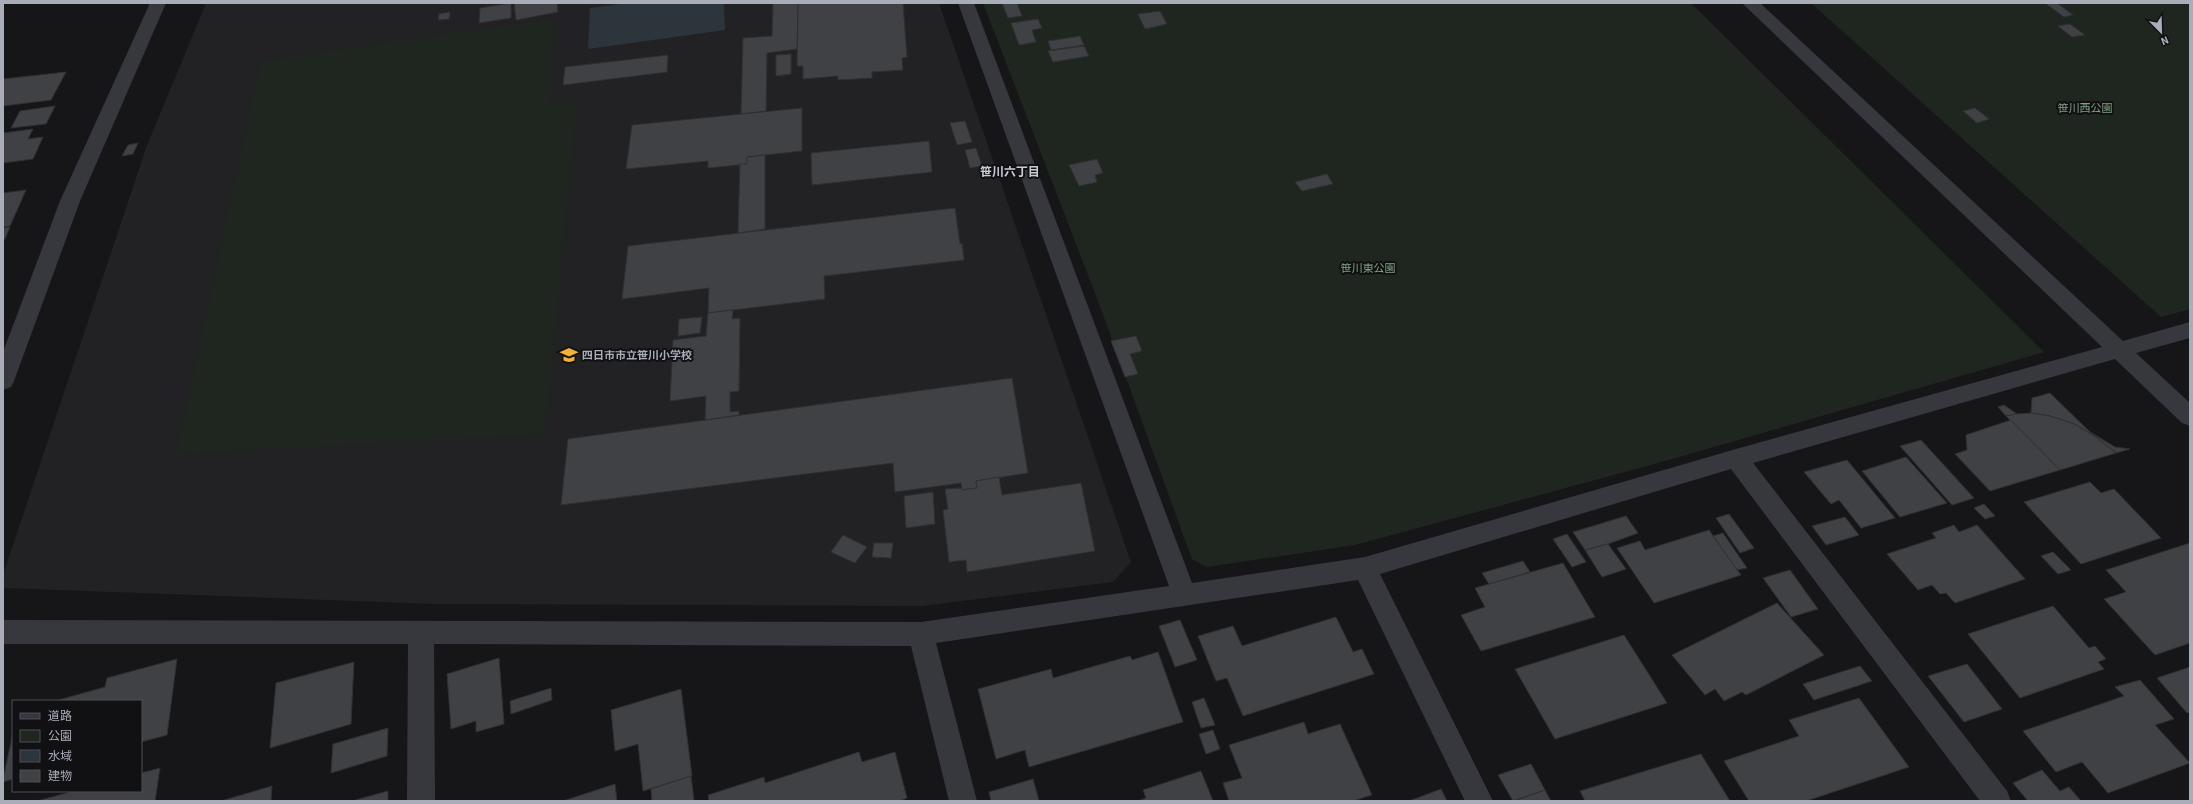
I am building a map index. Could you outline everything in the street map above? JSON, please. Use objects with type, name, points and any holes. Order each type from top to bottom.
[{"type":"street","points":[[3,381],[70,201],[158,3]]},
{"type":"street","points":[[966,3],[1184,594]]},
{"type":"street","points":[[1750,3],[2190,417]]},
{"type":"street","points":[[3,632],[921,634],[1365,568],[1736,458],[2190,330]]},
{"type":"street","points":[[1736,458],[1997,801]]},
{"type":"street","points":[[1365,568],[1479,801]]},
{"type":"street","points":[[421,632],[421,801]]},
{"type":"street","points":[[921,634],[963,801]]},
{"type":"shaded area","name":"四日市市立笹川小学校","points":[[206,3],[939,3],[1131,562],[1113,582],[922,606],[435,604],[3,588],[3,575],[146,148]]},
{"type":"green space","name":"笹川東公園","points":[[983,3],[1691,3],[2044,352],[1651,465],[1355,545],[1207,567],[1192,559],[1098,301]]},
{"type":"green space","name":"笹川西公園","points":[[1811,3],[2190,3],[2190,309],[2161,317]]},
{"type":"green space","points":[[554,19],[550,103],[577,101],[545,434],[176,454],[261,61]]},
{"type":"water","points":[[628,3],[724,3],[725,30],[588,49],[590,8]]},
{"type":"building","points":[[511,3],[511,18],[479,23],[480,8]]},
{"type":"building","points":[[514,3],[557,3],[558,12],[516,20]]},
{"type":"building","points":[[773,3],[798,3],[797,49],[767,53],[766,111],[741,114],[743,38],[772,36]]},
{"type":"building","points":[[798,3],[903,3],[907,57],[902,58],[903,70],[872,72],[872,78],[838,80],[838,76],[803,79],[803,66],[797,66]]},
{"type":"building","points":[[1002,3],[1017,3],[1022,16],[1008,18]]},
{"type":"building","points":[[2045,3],[2057,3],[2073,15],[2064,17]]},
{"type":"building","points":[[1160,11],[1167,24],[1145,29],[1138,14]]},
{"type":"building","points":[[450,12],[449,19],[438,20],[439,14]]},
{"type":"building","points":[[1038,19],[1042,28],[1032,30],[1036,42],[1019,45],[1011,23]]},
{"type":"building","points":[[2070,24],[2085,35],[2072,37],[2058,26]]},
{"type":"building","points":[[1080,36],[1084,45],[1051,50],[1048,41]]},
{"type":"building","points":[[1084,46],[1089,56],[1053,62],[1048,51]]},
{"type":"building","points":[[791,54],[791,74],[776,76],[776,55]]},
{"type":"building","points":[[668,55],[667,72],[563,85],[565,67]]},
{"type":"building","points":[[66,72],[51,100],[3,106],[3,79]]},
{"type":"building","points":[[55,106],[46,124],[11,128],[20,111]]},
{"type":"building","points":[[802,108],[802,151],[747,157],[747,164],[708,168],[708,161],[626,169],[632,125]]},
{"type":"building","points":[[1975,108],[1989,119],[1977,123],[1963,111]]},
{"type":"building","points":[[965,121],[972,142],[957,145],[950,123]]},
{"type":"building","points":[[33,129],[28,139],[43,137],[33,159],[3,163],[3,133]]},
{"type":"building","points":[[929,141],[932,172],[812,185],[811,153]]},
{"type":"building","points":[[138,143],[133,154],[122,156],[128,145]]},
{"type":"building","points":[[976,148],[982,166],[970,168],[965,150]]},
{"type":"building","points":[[765,155],[765,229],[738,233],[740,164],[747,164],[747,157]]},
{"type":"building","points":[[1097,159],[1103,173],[1095,175],[1097,182],[1079,186],[1069,165]]},
{"type":"building","points":[[1327,174],[1333,184],[1302,191],[1295,182]]},
{"type":"building","points":[[26,190],[10,226],[3,227],[3,193]]},
{"type":"building","points":[[955,208],[960,244],[962,243],[964,260],[824,276],[825,299],[708,313],[709,288],[622,299],[628,246]]},
{"type":"building","points":[[10,227],[5,239],[3,240],[3,228]]},
{"type":"building","points":[[733,310],[732,319],[740,318],[739,391],[730,392],[730,412],[739,411],[739,415],[705,420],[706,396],[670,401],[673,340],[706,336],[708,313]]},
{"type":"building","points":[[702,317],[700,333],[678,336],[679,319]]},
{"type":"building","points":[[1136,336],[1142,351],[1130,354],[1138,374],[1125,377],[1111,341]]},
{"type":"building","points":[[1012,378],[1028,473],[976,481],[977,488],[962,490],[961,483],[895,492],[893,463],[561,505],[568,439]]},
{"type":"building","points":[[2050,393],[2090,432],[2115,447],[2130,449],[2116,453],[2096,437],[2074,424],[2050,416],[2031,413],[2032,398]]},
{"type":"building","points":[[2004,405],[2017,414],[2006,416],[1998,407]]},
{"type":"building","points":[[2031,413],[2050,416],[2074,424],[2096,437],[2116,453],[2060,470],[2006,416]]},
{"type":"building","points":[[2011,420],[2060,470],[1990,491],[1955,454],[1967,450],[1966,435]]},
{"type":"building","points":[[1921,440],[1974,498],[1952,505],[1900,446]]},
{"type":"building","points":[[1906,457],[1947,503],[1900,517],[1862,471]]},
{"type":"building","points":[[1847,460],[1895,518],[1861,528],[1839,500],[1831,504],[1804,472]]},
{"type":"building","points":[[999,477],[1002,495],[1081,483],[1095,551],[967,572],[966,560],[949,562],[943,510],[948,509],[945,489],[961,488],[962,490],[977,488],[976,481]]},
{"type":"building","points":[[2090,482],[2101,493],[2114,489],[2161,538],[2081,564],[2024,502]]},
{"type":"building","points":[[933,492],[935,524],[906,528],[904,496]]},
{"type":"building","points":[[1984,504],[1995,516],[1985,519],[1974,508]]},
{"type":"building","points":[[1729,514],[1754,548],[1740,553],[1716,518]]},
{"type":"building","points":[[1626,516],[1638,533],[1608,544],[1585,550],[1573,532]]},
{"type":"building","points":[[1845,517],[1859,535],[1826,545],[1812,526]]},
{"type":"building","points":[[1954,525],[1959,532],[1977,525],[2025,579],[1955,603],[1946,593],[1940,594],[1932,585],[1918,590],[1887,554],[1936,538],[1932,533]]},
{"type":"building","points":[[1709,530],[1741,575],[1654,603],[1617,548],[1640,541],[1645,550]]},
{"type":"building","points":[[1723,533],[1747,568],[1737,570],[1713,536]]},
{"type":"building","points":[[1567,534],[1586,562],[1572,567],[1553,539]]},
{"type":"building","points":[[843,535],[867,547],[855,563],[831,552]]},
{"type":"building","points":[[874,543],[893,543],[891,558],[872,557]]},
{"type":"building","points":[[2190,543],[2190,643],[2155,655],[2104,599],[2126,592],[2106,570]]},
{"type":"building","points":[[1608,544],[1626,569],[1602,577],[1585,550]]},
{"type":"building","points":[[2053,552],[2071,570],[2058,574],[2041,556]]},
{"type":"building","points":[[1523,561],[1530,572],[1489,584],[1482,573]]},
{"type":"building","points":[[1563,563],[1595,617],[1481,651],[1461,615],[1485,607],[1475,588]]},
{"type":"building","points":[[1790,570],[1818,609],[1791,617],[1763,578]]},
{"type":"building","points":[[1777,603],[1824,655],[1746,695],[1742,692],[1724,701],[1715,689],[1705,695],[1672,655]]},
{"type":"building","points":[[2053,606],[2089,648],[2095,646],[2106,659],[2098,662],[2104,669],[2020,698],[1968,634]]},
{"type":"building","points":[[1336,617],[1353,652],[1362,649],[1374,674],[1243,716],[1227,678],[1216,681],[1198,636],[1233,626],[1242,646]]},
{"type":"building","points":[[1180,620],[1197,660],[1175,667],[1159,626]]},
{"type":"building","points":[[1624,635],[1667,703],[1555,739],[1515,669]]},
{"type":"building","points":[[1158,652],[1183,722],[1029,767],[1025,750],[996,759],[978,689],[1051,669],[1053,678],[1130,656],[1132,660]]},
{"type":"building","points":[[499,658],[504,724],[476,732],[476,721],[451,729],[447,674]]},
{"type":"building","points":[[177,659],[167,735],[142,742],[142,700],[59,700],[105,687],[107,678]]},
{"type":"building","points":[[354,662],[351,724],[270,748],[276,683]]},
{"type":"building","points":[[1967,664],[2002,709],[1964,722],[1928,676]]},
{"type":"building","points":[[1860,666],[1872,681],[1814,700],[1803,684]]},
{"type":"building","points":[[2190,667],[2190,712],[2187,713],[2157,678]]},
{"type":"building","points":[[2140,680],[2174,719],[2155,725],[2190,763],[2108,793],[2082,762],[2056,772],[2023,731],[2124,696],[2115,687]]},
{"type":"building","points":[[551,688],[552,700],[511,714],[510,701]]},
{"type":"building","points":[[681,689],[692,776],[643,791],[638,744],[615,751],[611,710]]},
{"type":"building","points":[[1204,698],[1215,725],[1201,728],[1192,702]]},
{"type":"building","points":[[1859,698],[1909,767],[1806,801],[1749,801],[1724,761],[1799,736],[1789,720]]},
{"type":"building","points":[[1304,722],[1308,734],[1340,724],[1372,795],[1353,801],[1229,801],[1223,783],[1242,778],[1229,745]]},
{"type":"building","points":[[388,728],[387,756],[331,773],[333,744]]},
{"type":"building","points":[[1213,730],[1220,749],[1206,754],[1199,734]]},
{"type":"building","points":[[12,738],[12,779],[3,782]]},
{"type":"building","points":[[859,752],[862,762],[895,752],[907,798],[899,801],[709,801],[708,795],[764,777],[765,783]]},
{"type":"building","points":[[1701,754],[1730,801],[1585,801],[1580,791]]},
{"type":"building","points":[[1531,764],[1545,790],[1513,801],[1498,775]]},
{"type":"building","points":[[160,768],[155,801],[37,801],[70,792],[142,792],[142,773]]},
{"type":"building","points":[[2042,770],[2060,791],[2069,787],[2081,801],[2028,801],[2013,783]]},
{"type":"building","points":[[1201,771],[1213,801],[1138,801],[1146,798],[1143,790]]},
{"type":"building","points":[[691,776],[694,801],[652,801],[651,789]]},
{"type":"building","points":[[1033,779],[1039,801],[991,801],[989,792]]},
{"type":"building","points":[[615,784],[617,801],[563,801]]},
{"type":"building","points":[[272,786],[271,801],[221,801]]},
{"type":"building","points":[[1441,789],[1447,801],[1409,801]]},
{"type":"building","points":[[1545,790],[1551,801],[1514,801]]},
{"type":"building","points":[[388,791],[388,801],[352,801]]},
{"type":"place","name":"四日市市立笹川小学校","points":[[569,355]]},
{"type":"district","name":"笹川六丁目","points":[[1010,172]]}]
